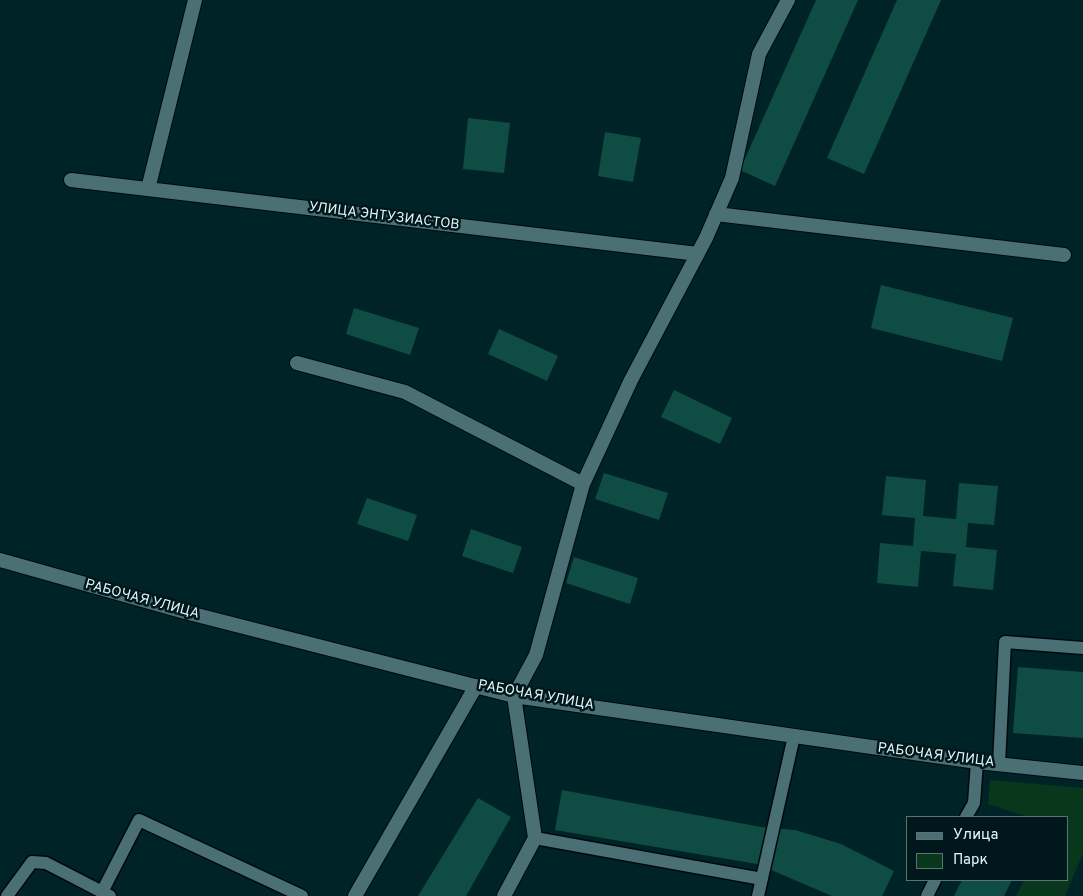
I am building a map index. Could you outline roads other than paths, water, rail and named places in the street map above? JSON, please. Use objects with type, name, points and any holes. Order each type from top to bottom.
[{"type":"street","points":[[148,189],[195,0]]},
{"type":"street","points":[[504,896],[535,838],[514,696],[536,655],[583,484],[631,380],[698,254],[732,178],[759,54],[788,0]]},
{"type":"street","name":"УЛИЦА ЭНТУЗИАСТОВ","points":[[71,180],[698,254]]},
{"type":"street","points":[[716,214],[1064,255]]},
{"type":"street","points":[[297,363],[405,392],[583,484]]},
{"type":"street","name":"РАБОЧАЯ УЛИЦА","points":[[0,560],[194,614],[514,696],[977,762],[1083,773]]},
{"type":"street","points":[[355,896],[476,686]]},
{"type":"lane","points":[[999,764],[1005,642],[1083,648]]},
{"type":"lane","points":[[758,896],[794,736]]},
{"type":"lane","points":[[967,816],[974,803],[977,762]]},
{"type":"lane","points":[[6,896],[32,862],[46,863],[106,894],[139,820],[302,896]]},
{"type":"lane","points":[[535,838],[762,879]]},
{"type":"lane","points":[[927,896],[934,881]]}]
